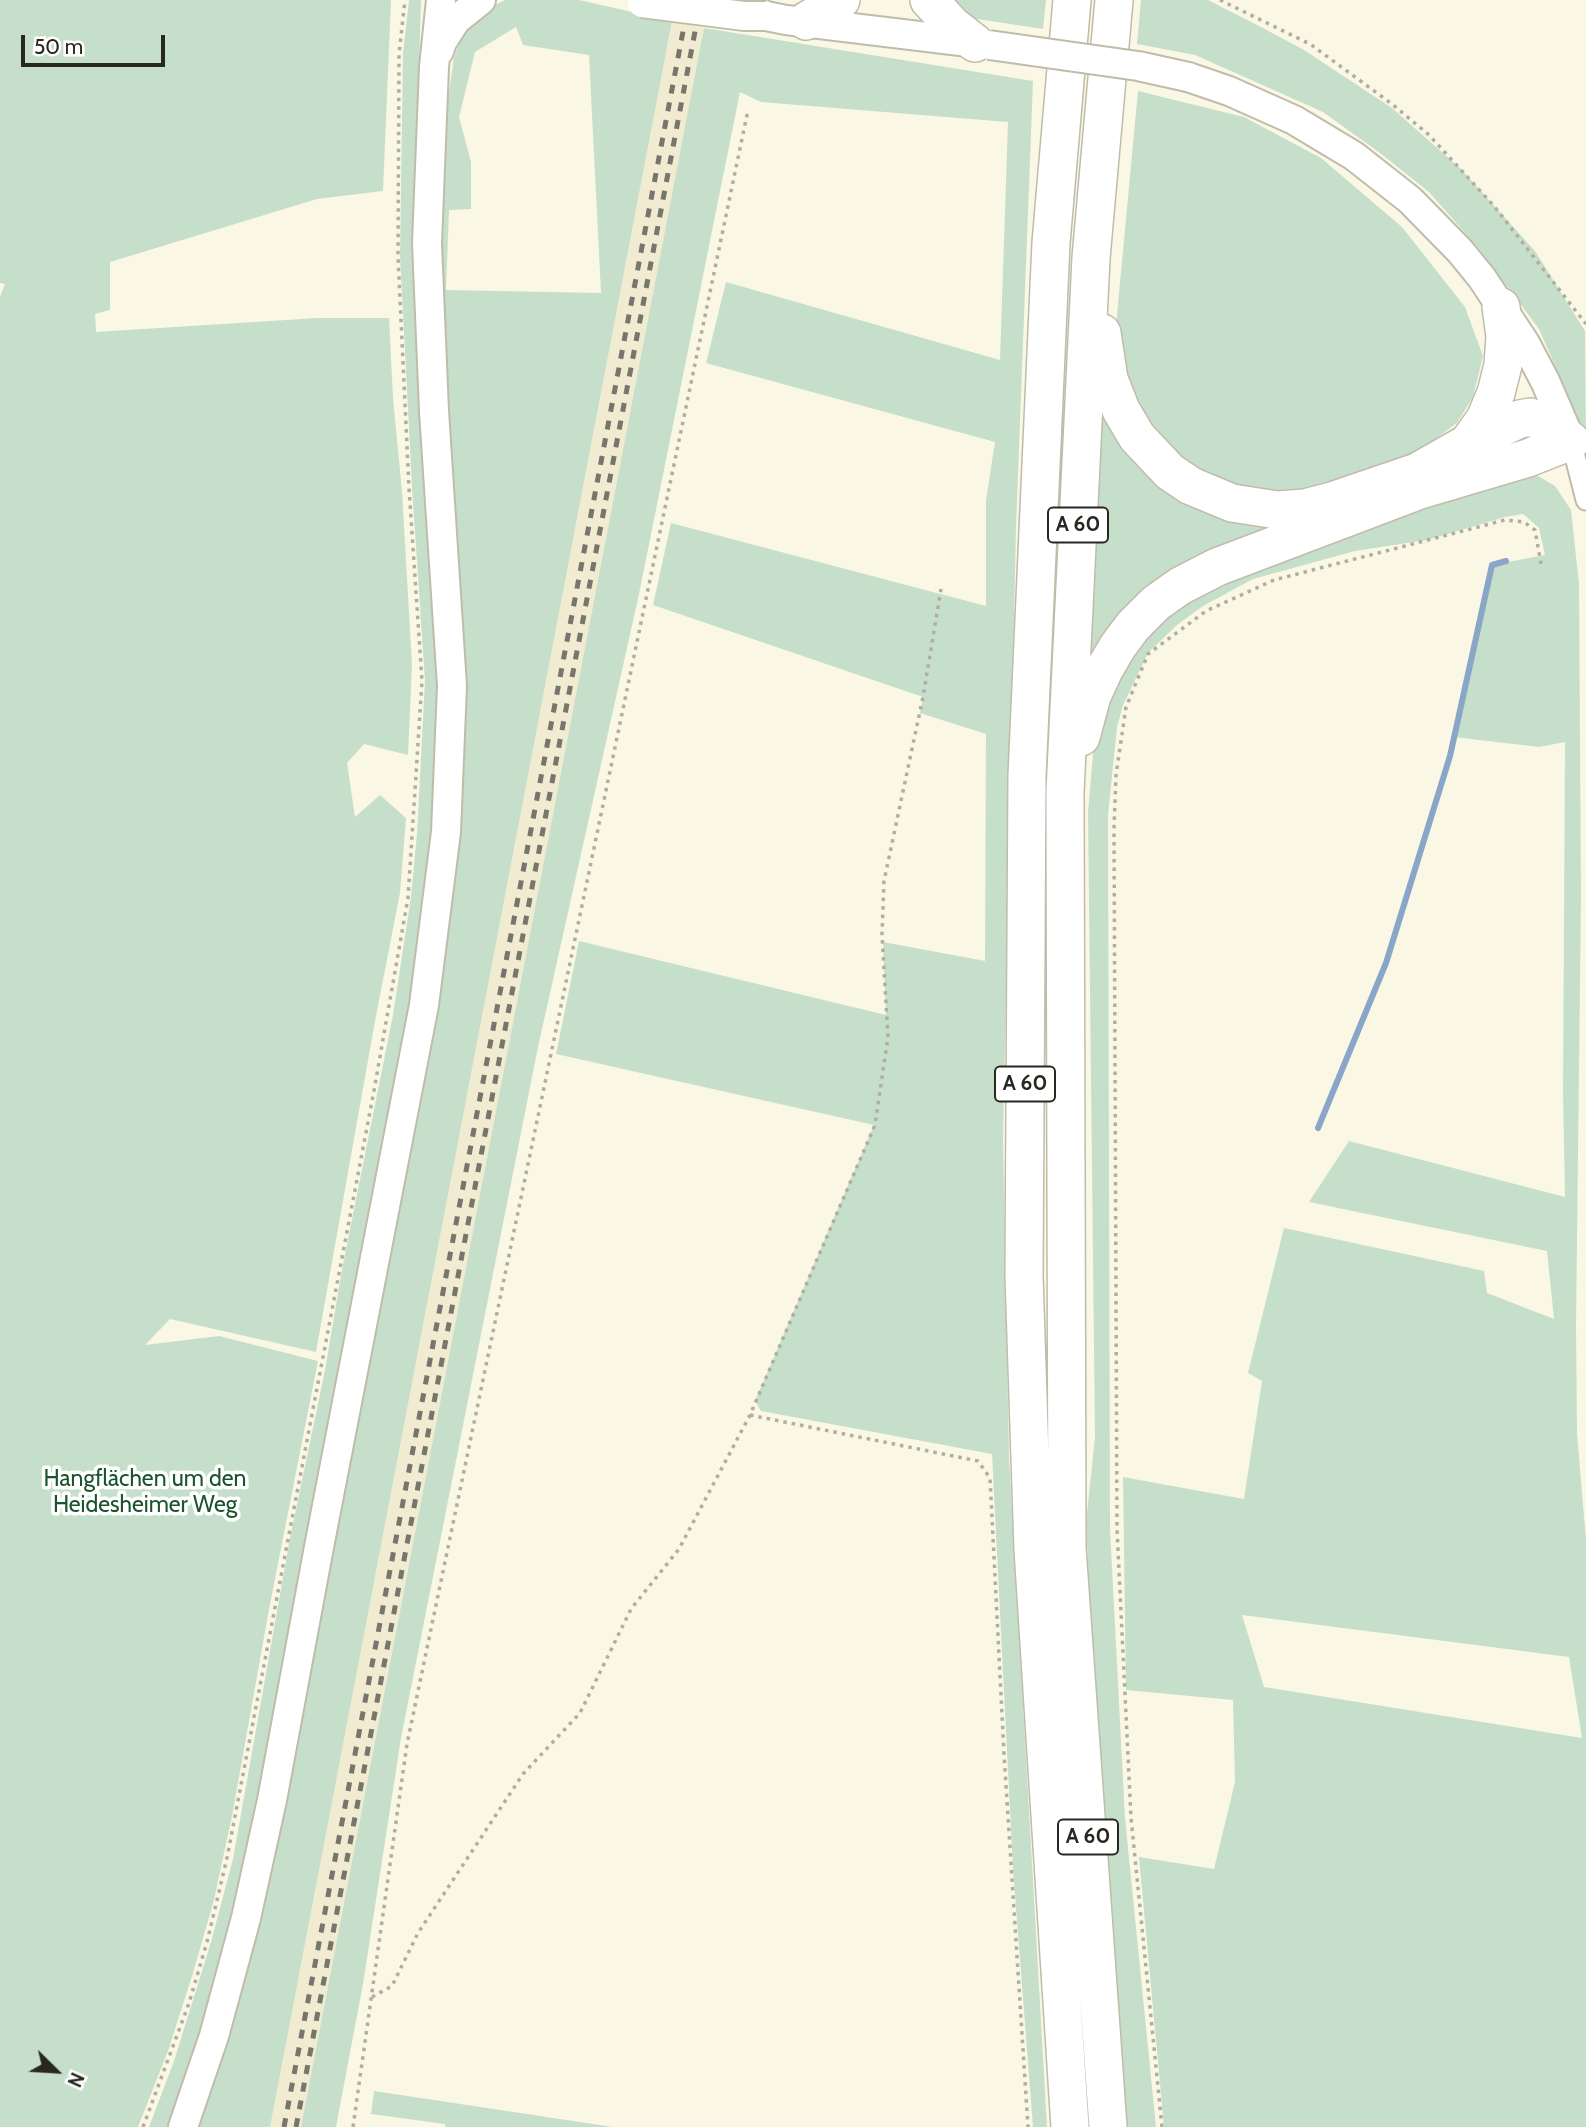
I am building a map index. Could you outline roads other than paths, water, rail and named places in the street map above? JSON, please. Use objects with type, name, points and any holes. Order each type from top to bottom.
[{"type":"highway","points":[[807,10],[841,0]]},
{"type":"highway","points":[[929,0],[952,25],[982,44]]},
{"type":"highway","name":"A 60","points":[[1070,2127],[1033,1549],[1024,1262],[1027,776],[1051,243],[1072,0]]},
{"type":"highway","name":"A 60","points":[[1108,2127],[1067,1548],[1065,792],[1091,258],[1114,0]]},
{"type":"highway","points":[[1065,792],[1092,696],[1105,668],[1133,626],[1156,603],[1180,586],[1217,567],[1420,490],[1528,458],[1571,441],[1553,426],[1530,417],[1468,443],[1417,472],[1305,508],[1252,508],[1212,496],[1170,472],[1154,457],[1137,437],[1121,410],[1109,379],[1091,258]]},
{"type":"highway","points":[[1468,443],[1485,419],[1496,393],[1503,365],[1505,336],[1501,307]]},
{"type":"main road","points":[[183,2127],[214,2036],[246,1919],[272,1800],[318,1547],[424,1005],[446,832],[452,686],[434,411],[427,243],[433,67],[441,0]]},
{"type":"main road","points":[[433,67],[442,42],[456,20],[481,0]]},
{"type":"main road","points":[[722,0],[745,6],[766,16]]},
{"type":"main road","points":[[633,2],[744,16],[807,10],[982,44],[1138,66],[1188,77],[1272,109],[1354,156],[1383,177],[1435,225],[1482,278],[1525,343],[1545,380],[1571,441]]},
{"type":"street","points":[[1571,441],[1586,500]]},
{"type":"waterway","points":[[1318,1128],[1386,963],[1450,756],[1492,565],[1506,561]]},
{"type":"railway","points":[[284,2127],[689,0]]},
{"type":"railway","points":[[296,2127],[701,0]]},
{"type":"park label","name":"Hangflächen um den Heidesheimer Weg","points":[[145,1492]]}]
